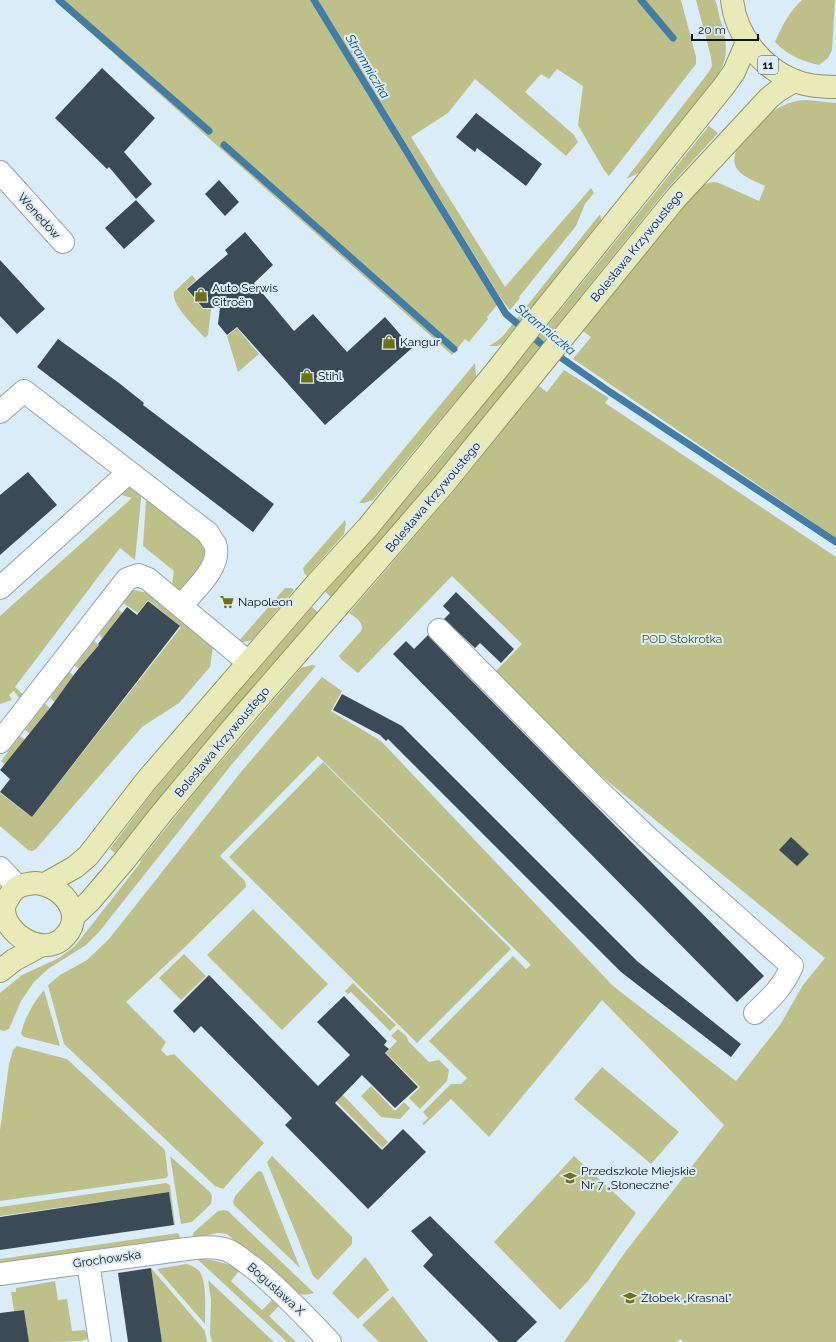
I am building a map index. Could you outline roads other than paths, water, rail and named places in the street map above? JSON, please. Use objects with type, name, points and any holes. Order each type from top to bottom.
[{"type":"main road","name":"11","points":[[732,0],[737,21],[748,42],[768,65],[780,74],[794,81],[823,87],[836,87]]},
{"type":"main road","points":[[45,884],[75,867],[88,856],[146,781],[248,662],[368,526],[498,370],[724,86],[734,72],[748,42]]},
{"type":"main road","name":"Bolesława Krzywoustego","points":[[74,916],[90,901],[120,866],[236,724],[444,484],[685,187],[768,98],[794,81]]},
{"type":"main road","points":[[0,971],[14,960],[40,946],[59,942],[67,935],[72,926],[74,916],[70,906],[64,896],[56,889],[45,884],[27,884],[18,886],[7,901],[2,912],[15,931],[28,942],[40,946]]},
{"type":"street","name":"Wenedów","points":[[0,172],[63,242]]},
{"type":"street","points":[[0,412],[24,391],[208,533],[215,544],[216,556],[214,564],[181,606]]},
{"type":"street","points":[[0,588],[129,472]]},
{"type":"street","points":[[0,742],[127,579],[138,576],[148,579],[248,662]]},
{"type":"street","points":[[439,630],[595,787],[641,831],[792,966],[786,979],[775,994],[755,1013]]},
{"type":"street","points":[[0,868],[18,886]]},
{"type":"street","name":"Grochowska","points":[[0,1274],[200,1247],[214,1247]]},
{"type":"street","name":"Bogusława X","points":[[214,1247],[228,1251],[244,1260],[266,1278],[330,1342]]},
{"type":"street","points":[[88,1262],[100,1342]]},
{"type":"waterway","points":[[59,0],[209,131]]},
{"type":"waterway","name":"Stramniczka","points":[[314,0],[506,314],[540,343],[610,392],[836,542]]},
{"type":"waterway","points":[[641,0],[673,38]]},
{"type":"waterway","points":[[224,145],[454,349]]},
{"type":"place","name":"Auto Serwis Citroën","points":[[201,295]]},
{"type":"place","name":"Kangur","points":[[389,342]]},
{"type":"place","name":"Stihl","points":[[307,376]]},
{"type":"place","name":"Napoleon","points":[[227,602]]},
{"type":"place","name":"Przedszkole Miejskie Nr 7 „Słoneczne”","points":[[570,1178]]},
{"type":"place","name":"Żłobek „Krasnal”","points":[[630,1298]]},
{"type":"park label","name":"POD Stokrotka","points":[[682,639]]}]
